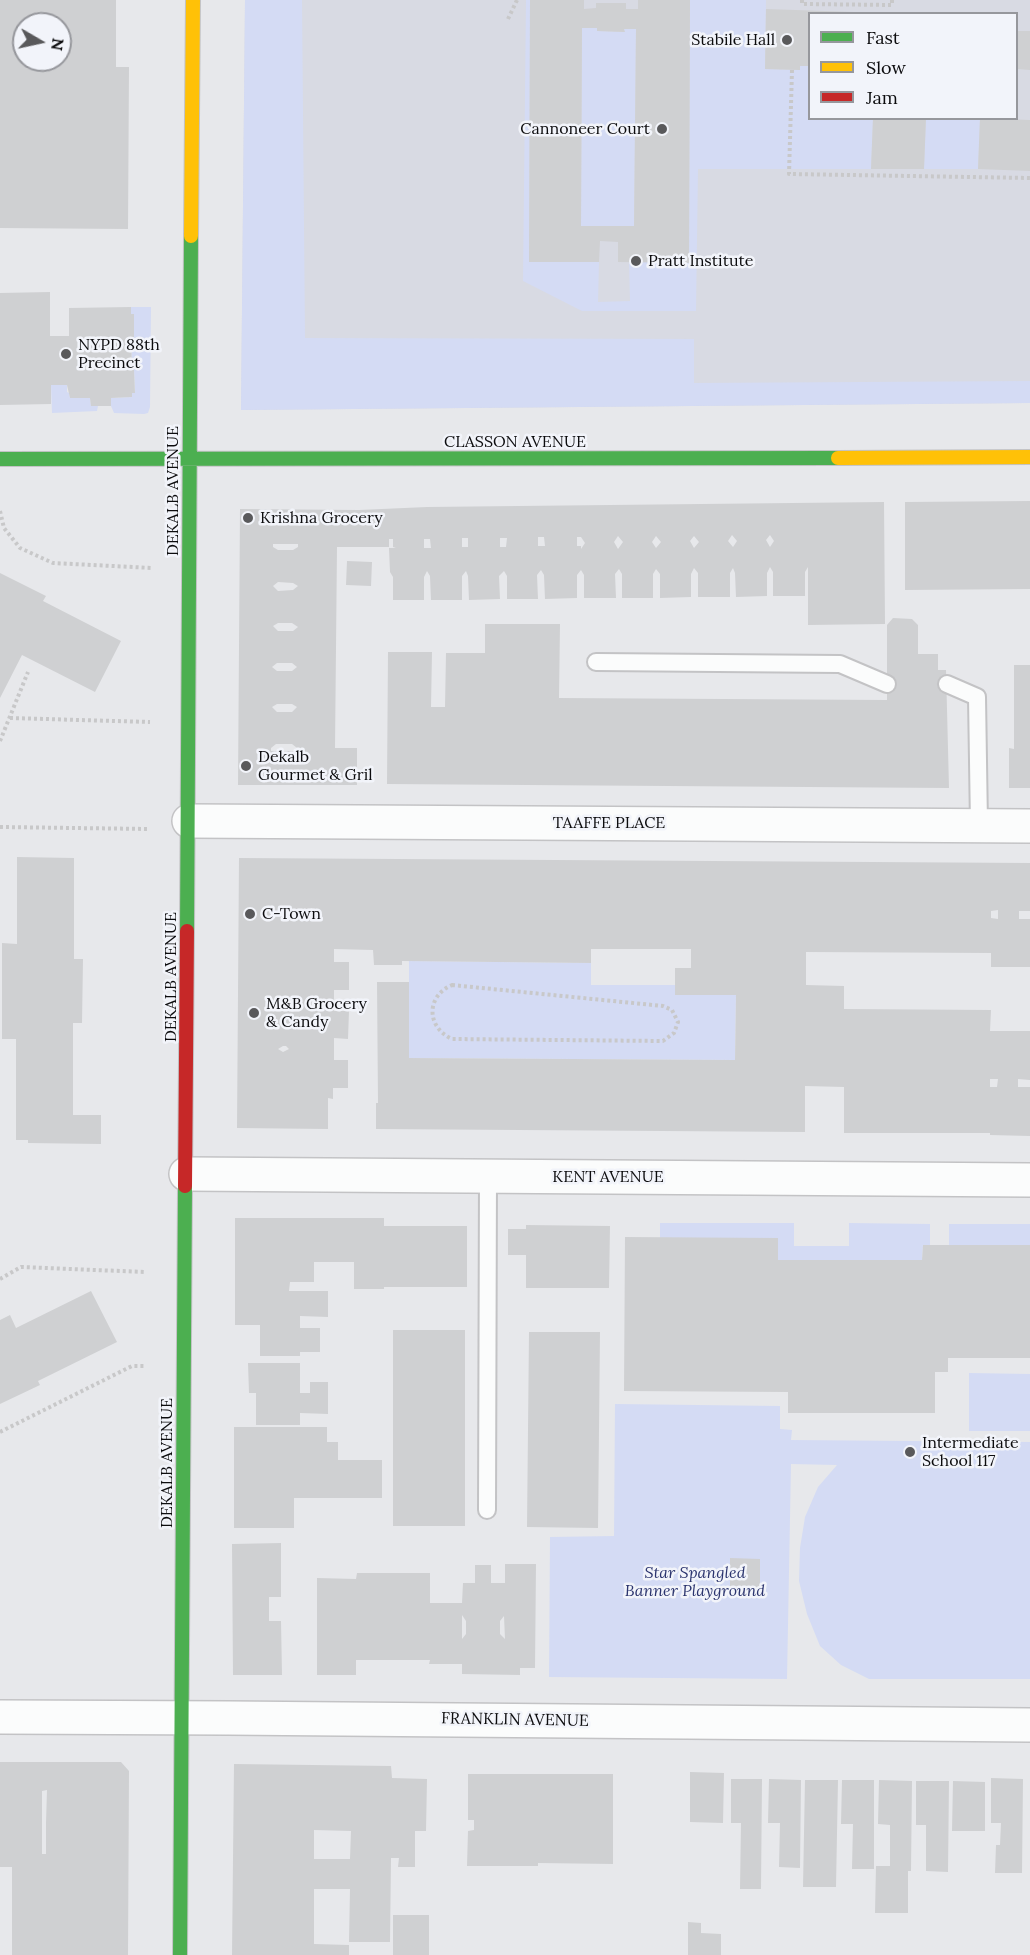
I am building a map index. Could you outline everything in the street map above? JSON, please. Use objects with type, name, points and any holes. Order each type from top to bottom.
[{"type":"main road","name":"DEKALB AVENUE","points":[[180,1955],[193,0]]},
{"type":"main road","name":"CLASSON AVENUE","points":[[0,459],[1030,457]]},
{"type":"street","name":"TAAFFE PLACE","points":[[189,820],[1030,826]]},
{"type":"street","name":"KENT AVENUE","points":[[186,1174],[1030,1180]]},
{"type":"street","name":"FRANKLIN AVENUE","points":[[0,1717],[1030,1725]]},
{"type":"lane","points":[[596,662],[840,664],[887,684]]},
{"type":"lane","points":[[947,684],[977,697],[979,825]]},
{"type":"lane","points":[[487,1510],[488,1176]]},
{"type":"path","points":[[508,19],[517,0]]},
{"type":"path","points":[[802,0],[802,4],[892,5],[892,0]]},
{"type":"path","points":[[792,70],[789,174],[1030,178]]},
{"type":"path","points":[[0,512],[4,528],[20,548],[53,562],[152,568]]},
{"type":"path","points":[[0,741],[28,672]]},
{"type":"path","points":[[10,718],[150,722]]},
{"type":"path","points":[[0,827],[149,829]]},
{"type":"path","points":[[452,985],[663,1006],[672,1010],[678,1023],[674,1033],[663,1041],[463,1041],[441,1034],[434,1023],[435,1000],[442,989],[452,985]]},
{"type":"path","points":[[0,1279],[21,1268],[145,1272]]},
{"type":"path","points":[[0,1432],[132,1366],[144,1366]]},
{"type":"shaded area","name":"Pratt Institute","points":[[245,0],[1030,0],[1030,403],[241,410]]},
{"type":"green space","points":[[245,0],[302,0],[305,338],[694,339],[694,383],[1030,381],[1030,403],[241,410]]},
{"type":"green space","points":[[526,0],[530,0],[529,261],[599,262],[598,302],[630,301],[629,262],[689,262],[690,0],[766,0],[765,69],[799,70],[800,66],[808,66],[808,120],[873,120],[871,169],[698,169],[696,311],[582,311],[523,281]]},
{"type":"green space","points":[[582,28],[624,32],[624,29],[636,29],[634,226],[581,226]]},
{"type":"green space","points":[[926,120],[980,120],[978,169],[924,169]]},
{"type":"green space","points":[[131,307],[151,307],[150,407],[148,413],[144,414],[114,413],[111,406],[111,398],[132,397],[132,393],[135,393],[131,337],[134,337],[134,314],[131,314]]},
{"type":"green space","points":[[51,385],[67,385],[70,398],[90,398],[91,406],[98,406],[97,411],[52,413]]},
{"type":"green space","points":[[409,961],[591,963],[591,985],[675,985],[676,995],[736,995],[735,1060],[409,1058]]},
{"type":"green space","points":[[660,1223],[794,1223],[794,1246],[849,1246],[849,1223],[930,1224],[930,1245],[923,1245],[922,1260],[778,1260],[778,1238],[660,1238]]},
{"type":"green space","points":[[949,1224],[1030,1224],[1030,1245],[949,1245]]},
{"type":"green space","points":[[969,1373],[1030,1374],[1030,1431],[969,1431]]},
{"type":"green space","name":"Star Spangled Banner Playground","points":[[615,1404],[780,1406],[780,1429],[792,1430],[791,1440],[1030,1442],[1030,1679],[869,1679],[841,1665],[820,1646],[807,1614],[799,1581],[800,1548],[805,1517],[818,1487],[837,1465],[791,1464],[787,1679],[549,1677],[550,1537],[614,1536]]},
{"type":"building","points":[[0,0],[116,0],[116,67],[129,67],[128,229],[0,228]]},
{"type":"building","name":"Cannoneer Court","points":[[530,0],[584,0],[584,9],[596,8],[596,3],[626,3],[626,9],[638,9],[638,0],[690,0],[689,263],[618,262],[618,242],[600,241],[599,262],[529,262]],"holes":[[[582,28],[597,28],[597,31],[625,32],[624,29],[636,29],[634,226],[581,226]]]},
{"type":"building","name":"Stabile Hall","points":[[766,9],[854,12],[808,12],[808,66],[800,66],[800,70],[765,69]]},
{"type":"building","points":[[1018,31],[1030,31],[1030,70],[1018,69]]},
{"type":"building","points":[[873,120],[926,120],[924,169],[871,169]]},
{"type":"building","points":[[980,120],[1030,120],[1030,171],[978,169]]},
{"type":"building","name":"NYPD 88th Precinct","points":[[50,292],[50,336],[69,336],[69,308],[131,307],[131,314],[134,314],[134,337],[131,337],[135,393],[132,393],[132,397],[111,398],[111,406],[91,406],[90,398],[70,398],[67,385],[51,385],[51,404],[0,405],[0,293]]},
{"type":"building","points":[[1030,501],[1030,589],[905,590],[905,502]]},
{"type":"building","points":[[884,502],[885,624],[808,625],[808,567],[805,572],[805,596],[773,596],[773,572],[770,567],[767,573],[767,596],[736,597],[733,568],[730,573],[730,597],[698,597],[698,573],[694,568],[691,574],[691,597],[660,598],[660,574],[656,569],[653,574],[653,598],[622,598],[622,574],[619,569],[615,574],[616,598],[584,598],[584,575],[581,570],[577,575],[577,598],[545,599],[544,575],[541,570],[537,575],[538,599],[507,599],[507,576],[504,571],[499,576],[500,599],[469,600],[466,571],[462,576],[462,600],[431,600],[430,576],[427,571],[424,577],[424,600],[393,600],[389,548],[396,548],[393,547],[393,539],[389,539],[389,547],[337,547],[335,748],[357,748],[357,785],[238,785],[240,509],[359,510],[427,507]],"holes":[[[732,535],[737,541],[733,547],[728,541]],[[770,535],[774,541],[770,547],[766,540]],[[618,536],[623,542],[618,549],[614,542]],[[656,536],[661,542],[656,548],[652,542]],[[694,536],[699,542],[694,548],[690,541]],[[538,537],[544,537],[545,546],[538,546]],[[577,537],[581,537],[585,543],[581,549],[581,546],[577,546]],[[462,538],[468,538],[468,547],[462,547]],[[500,538],[507,538],[506,547],[500,547]],[[424,539],[430,539],[431,548],[424,548]],[[273,544],[298,544],[298,547],[293,550],[278,550],[273,547]],[[278,582],[293,583],[298,586],[293,590],[278,591],[273,586]],[[278,623],[292,623],[298,627],[293,631],[278,631],[273,626]],[[277,663],[292,663],[297,667],[292,671],[277,671],[272,667]],[[277,704],[292,704],[297,707],[292,712],[277,712],[272,707]],[[276,744],[292,744],[297,751],[271,751],[271,748]]]},
{"type":"building","points":[[347,561],[372,562],[371,586],[346,585]]},
{"type":"building","points":[[0,573],[46,596],[43,601],[121,641],[95,692],[22,655],[0,698]]},
{"type":"building","points":[[893,618],[912,619],[918,625],[918,654],[938,654],[938,670],[946,670],[949,788],[387,784],[388,652],[432,652],[431,707],[445,707],[446,653],[485,653],[485,624],[560,624],[559,698],[887,700],[887,625]]},
{"type":"building","points":[[1014,665],[1030,665],[1030,788],[1009,788],[1009,748],[1014,749]]},
{"type":"building","points":[[17,857],[74,858],[74,959],[83,959],[82,1023],[73,1023],[73,1115],[101,1115],[101,1144],[28,1143],[28,1140],[16,1140],[16,1039],[2,1039],[2,943],[17,944]]},
{"type":"building","points":[[239,858],[1030,863],[1030,911],[1019,911],[1019,919],[1030,919],[1030,967],[991,967],[991,953],[806,952],[806,985],[844,986],[844,1009],[991,1010],[990,1031],[1030,1031],[1030,1080],[1018,1079],[1018,1087],[1030,1087],[1030,1136],[990,1135],[990,1133],[844,1133],[844,1087],[805,1086],[805,1132],[376,1129],[376,1103],[378,1103],[377,982],[409,982],[409,1058],[735,1060],[736,995],[675,995],[675,968],[691,968],[691,949],[591,949],[591,963],[402,961],[402,965],[374,965],[373,950],[334,949],[334,962],[349,962],[349,990],[334,990],[334,1011],[349,1011],[348,1039],[334,1038],[334,1060],[348,1060],[348,1088],[333,1088],[333,1099],[328,1098],[328,1129],[237,1128]],"holes":[[[998,910],[998,919],[991,918],[991,911]],[[282,996],[290,1000],[286,1004],[279,1000]],[[283,1046],[289,1049],[283,1052],[278,1049]],[[990,1079],[998,1079],[997,1087],[990,1087]]]},
{"type":"building","points":[[235,1218],[384,1218],[384,1226],[467,1226],[467,1287],[354,1289],[354,1262],[314,1262],[314,1282],[290,1282],[289,1291],[328,1291],[328,1317],[300,1316],[300,1328],[320,1328],[320,1352],[300,1352],[300,1356],[260,1356],[260,1325],[235,1325]]},
{"type":"building","points":[[526,1225],[610,1226],[609,1288],[526,1288],[526,1255],[508,1255],[508,1229],[526,1229]]},
{"type":"building","points":[[625,1237],[778,1238],[778,1260],[922,1260],[923,1245],[1030,1245],[1030,1358],[948,1358],[948,1372],[935,1372],[935,1413],[788,1413],[788,1392],[624,1391]]},
{"type":"building","points":[[91,1291],[117,1342],[38,1381],[40,1385],[0,1404],[0,1320],[10,1315],[16,1328]]},
{"type":"building","points":[[393,1330],[465,1330],[465,1526],[393,1526]]},
{"type":"building","points":[[529,1332],[600,1332],[598,1528],[527,1527]]},
{"type":"building","points":[[248,1363],[300,1363],[300,1393],[310,1393],[310,1382],[328,1382],[328,1414],[300,1413],[300,1425],[256,1425],[256,1393],[249,1393]]},
{"type":"building","points":[[234,1427],[327,1427],[327,1442],[338,1442],[338,1460],[382,1460],[382,1498],[294,1498],[294,1528],[234,1528]]},
{"type":"building","points":[[281,1543],[281,1597],[269,1597],[269,1621],[281,1621],[282,1675],[233,1675],[232,1544]]},
{"type":"building","points":[[730,1558],[760,1559],[760,1589],[730,1589]]},
{"type":"building","points":[[505,1564],[536,1564],[535,1668],[520,1668],[520,1675],[462,1674],[462,1664],[429,1664],[430,1660],[356,1660],[356,1675],[317,1675],[317,1578],[356,1579],[357,1573],[430,1573],[430,1603],[462,1603],[463,1583],[475,1583],[475,1565],[491,1565],[491,1583],[505,1583]],"holes":[[[462,1615],[466,1621],[466,1634],[462,1639]],[[504,1616],[505,1639],[500,1634],[500,1621]]]},
{"type":"building","points":[[0,1762],[121,1762],[129,1771],[128,1955],[12,1955],[12,1867],[0,1867]],"holes":[[[47,1790],[46,1854],[42,1854],[42,1791]]]},
{"type":"building","points":[[234,1764],[391,1766],[392,1778],[427,1779],[426,1831],[415,1831],[415,1867],[398,1867],[399,1858],[391,1858],[390,1942],[349,1942],[350,1889],[314,1889],[314,1944],[349,1945],[349,1955],[232,1955]],"holes":[[[314,1830],[351,1831],[350,1859],[314,1859]]]},
{"type":"building","points":[[690,1772],[724,1773],[723,1823],[690,1822]]},
{"type":"building","points":[[468,1774],[613,1774],[613,1864],[538,1863],[538,1866],[467,1866],[468,1831],[474,1830],[474,1820],[468,1820]]},
{"type":"building","points":[[991,1778],[1023,1779],[1022,1873],[995,1873],[996,1845],[1000,1845],[1001,1823],[991,1823]]},
{"type":"building","points":[[731,1779],[762,1779],[761,1889],[740,1889],[741,1823],[731,1823]]},
{"type":"building","points":[[769,1779],[801,1780],[800,1868],[779,1867],[780,1823],[768,1823]]},
{"type":"building","points":[[805,1780],[838,1780],[836,1887],[803,1887]]},
{"type":"building","points":[[842,1780],[874,1780],[874,1869],[852,1869],[853,1824],[841,1824]]},
{"type":"building","points":[[879,1780],[912,1781],[908,1913],[875,1913],[876,1866],[890,1866],[890,1825],[878,1824]]},
{"type":"building","points":[[916,1781],[949,1781],[948,1872],[926,1871],[926,1825],[916,1825]]},
{"type":"building","points":[[953,1781],[985,1782],[985,1831],[952,1831]]},
{"type":"building","points":[[393,1915],[429,1915],[429,1955],[393,1955]]},
{"type":"building","points":[[688,1922],[701,1923],[701,1933],[721,1934],[721,1955],[688,1955]]},
{"type":"traffic: fast","points":[[187,931],[191,236]]},
{"type":"traffic: fast","points":[[0,459],[838,458]]},
{"type":"traffic: fast","points":[[180,1955],[185,1186]]},
{"type":"traffic: slow","points":[[191,236],[193,0]]},
{"type":"traffic: slow","points":[[838,458],[1030,457]]},
{"type":"traffic: jam","points":[[185,1186],[187,931]]},
{"type":"place","name":"Stabile Hall","points":[[787,40]]},
{"type":"place","name":"Cannoneer Court","points":[[662,129]]},
{"type":"place","name":"Pratt Institute","points":[[636,261]]},
{"type":"place","name":"NYPD 88th Precinct","points":[[66,354]]},
{"type":"place","name":"Krishna Grocery","points":[[248,518]]},
{"type":"place","name":"Dekalb Gourmet & Gril","points":[[246,766]]},
{"type":"place","name":"C-Town","points":[[250,914]]},
{"type":"place","name":"M&B Grocery & Candy","points":[[254,1013]]},
{"type":"place","name":"Intermediate School 117","points":[[910,1452]]}]
